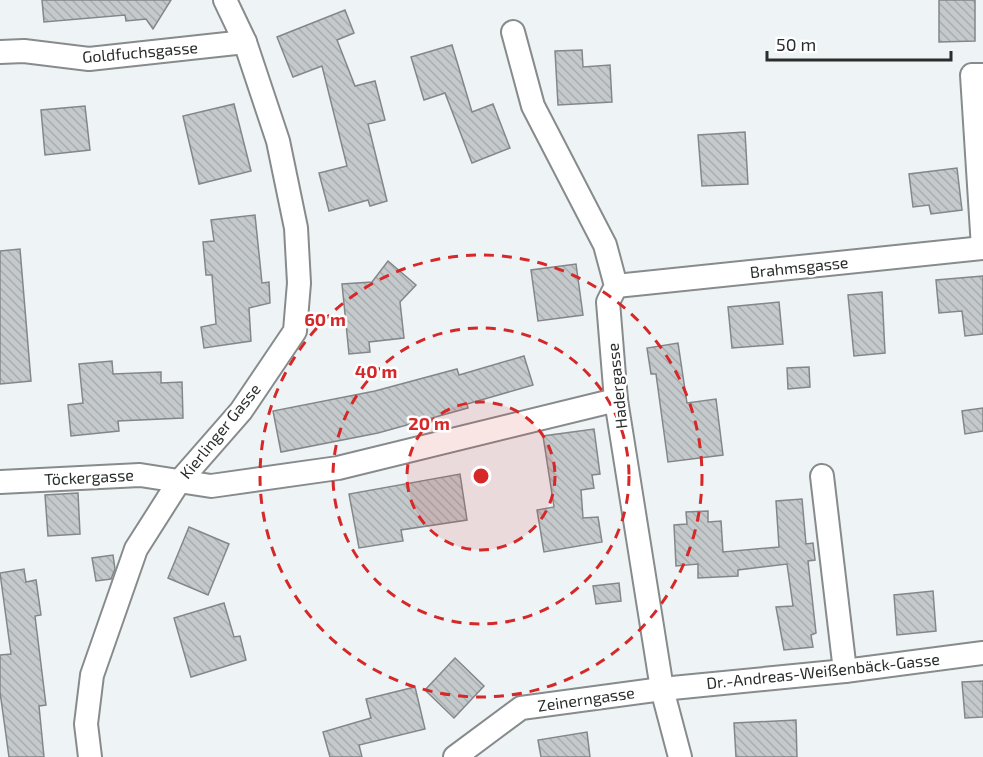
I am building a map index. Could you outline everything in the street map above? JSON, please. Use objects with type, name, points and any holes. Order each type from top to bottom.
[{"type":"street","name":"Kierlinger Gasse","points":[[90,757],[86,724],[92,675],[136,549],[178,483],[241,411],[295,331],[299,283],[296,228],[278,141],[245,42],[225,0]]},
{"type":"street","name":"Hadergasse","points":[[513,32],[533,106],[605,245],[616,286],[608,302],[616,400],[662,688],[680,757]]},
{"type":"street","name":"Goldfuchsgasse","points":[[0,52],[24,51],[89,59],[245,42]]},
{"type":"street","points":[[983,75],[972,75],[983,248]]},
{"type":"street","name":"Brahmsgasse","points":[[616,286],[983,248]]},
{"type":"street","name":"Töckergasse","points":[[0,482],[140,475],[178,483],[211,486],[338,468],[616,400]]},
{"type":"street","points":[[822,476],[845,671]]},
{"type":"street","name":"Dr.-Andreas-Weißenbäck-Gasse","points":[[662,688],[845,671],[983,653]]},
{"type":"street","name":"Zeinerngasse","points":[[455,757],[520,708],[662,688]]},
{"type":"building","points":[[42,0],[171,0],[153,29],[146,19],[126,21],[125,15],[44,22]]},
{"type":"building","points":[[939,0],[975,0],[975,41],[939,42]]},
{"type":"building","points":[[345,10],[354,33],[337,40],[355,86],[375,81],[385,120],[368,124],[387,201],[370,206],[368,200],[329,211],[319,173],[347,166],[322,66],[293,77],[277,37]]},
{"type":"building","points":[[452,45],[472,112],[493,104],[510,148],[472,163],[445,93],[424,100],[411,57]]},
{"type":"building","points":[[582,50],[583,67],[610,65],[612,102],[558,105],[555,51]]},
{"type":"building","points":[[234,104],[251,171],[199,184],[183,116]]},
{"type":"building","points":[[85,106],[90,150],[45,155],[41,110]]},
{"type":"building","points":[[745,132],[748,184],[702,186],[698,135]]},
{"type":"building","points":[[957,168],[962,210],[931,214],[929,205],[913,207],[909,174]]},
{"type":"building","points":[[255,215],[262,283],[269,282],[270,303],[249,308],[251,341],[204,348],[201,327],[216,324],[212,275],[206,275],[203,242],[214,241],[211,220]]},
{"type":"building","points":[[20,249],[31,381],[0,384],[0,251]]},
{"type":"building","points":[[388,261],[416,285],[400,302],[404,338],[369,342],[370,352],[349,354],[342,284],[372,282]]},
{"type":"building","points":[[576,264],[583,315],[538,321],[531,270]]},
{"type":"building","points":[[983,276],[983,334],[965,336],[962,311],[939,313],[936,280]]},
{"type":"building","points":[[882,292],[885,353],[854,356],[848,295]]},
{"type":"building","points":[[779,302],[783,344],[732,348],[728,307]]},
{"type":"building","points":[[678,343],[687,403],[716,399],[723,455],[668,462],[656,374],[651,374],[647,348]]},
{"type":"building","points":[[524,356],[533,385],[467,404],[468,408],[378,433],[281,452],[273,411],[375,391],[457,369],[459,375]]},
{"type":"building","points":[[112,361],[113,374],[161,372],[161,383],[182,382],[183,418],[118,421],[119,431],[71,436],[68,405],[83,403],[79,364]]},
{"type":"building","points":[[809,367],[810,387],[788,389],[787,368]]},
{"type":"building","points":[[983,408],[983,431],[965,434],[962,411]]},
{"type":"building","points":[[594,429],[600,474],[592,475],[594,488],[581,490],[583,518],[598,517],[602,542],[544,552],[537,510],[554,507],[543,436]]},
{"type":"building","points":[[460,474],[467,520],[401,530],[403,541],[359,548],[349,494]]},
{"type":"building","points":[[78,493],[80,534],[48,536],[45,495]]},
{"type":"building","points":[[802,499],[806,544],[813,543],[815,560],[808,561],[816,633],[811,635],[813,647],[784,650],[776,607],[793,606],[787,564],[738,570],[738,576],[698,578],[698,564],[676,566],[674,525],[687,524],[686,512],[708,511],[708,522],[721,521],[723,552],[779,547],[776,501]]},
{"type":"building","points":[[189,527],[229,544],[208,595],[168,578]]},
{"type":"building","points":[[113,555],[115,569],[111,579],[96,581],[92,558]]},
{"type":"building","points":[[24,569],[26,582],[36,580],[41,615],[35,616],[46,705],[39,706],[44,757],[9,757],[0,692],[0,655],[11,654],[0,573]]},
{"type":"building","points":[[619,583],[621,601],[596,604],[593,586]]},
{"type":"building","points":[[933,591],[936,631],[897,635],[894,595]]},
{"type":"building","points":[[224,603],[234,637],[240,636],[246,660],[191,677],[174,618]]},
{"type":"building","points":[[455,658],[484,686],[454,718],[425,690]]},
{"type":"building","points":[[983,681],[983,717],[965,718],[962,682]]},
{"type":"building","points":[[415,687],[425,729],[359,745],[362,757],[330,757],[323,732],[371,718],[366,699]]},
{"type":"building","points":[[796,720],[797,757],[736,757],[734,723]]},
{"type":"building","points":[[587,732],[590,757],[541,757],[538,740]]}]
